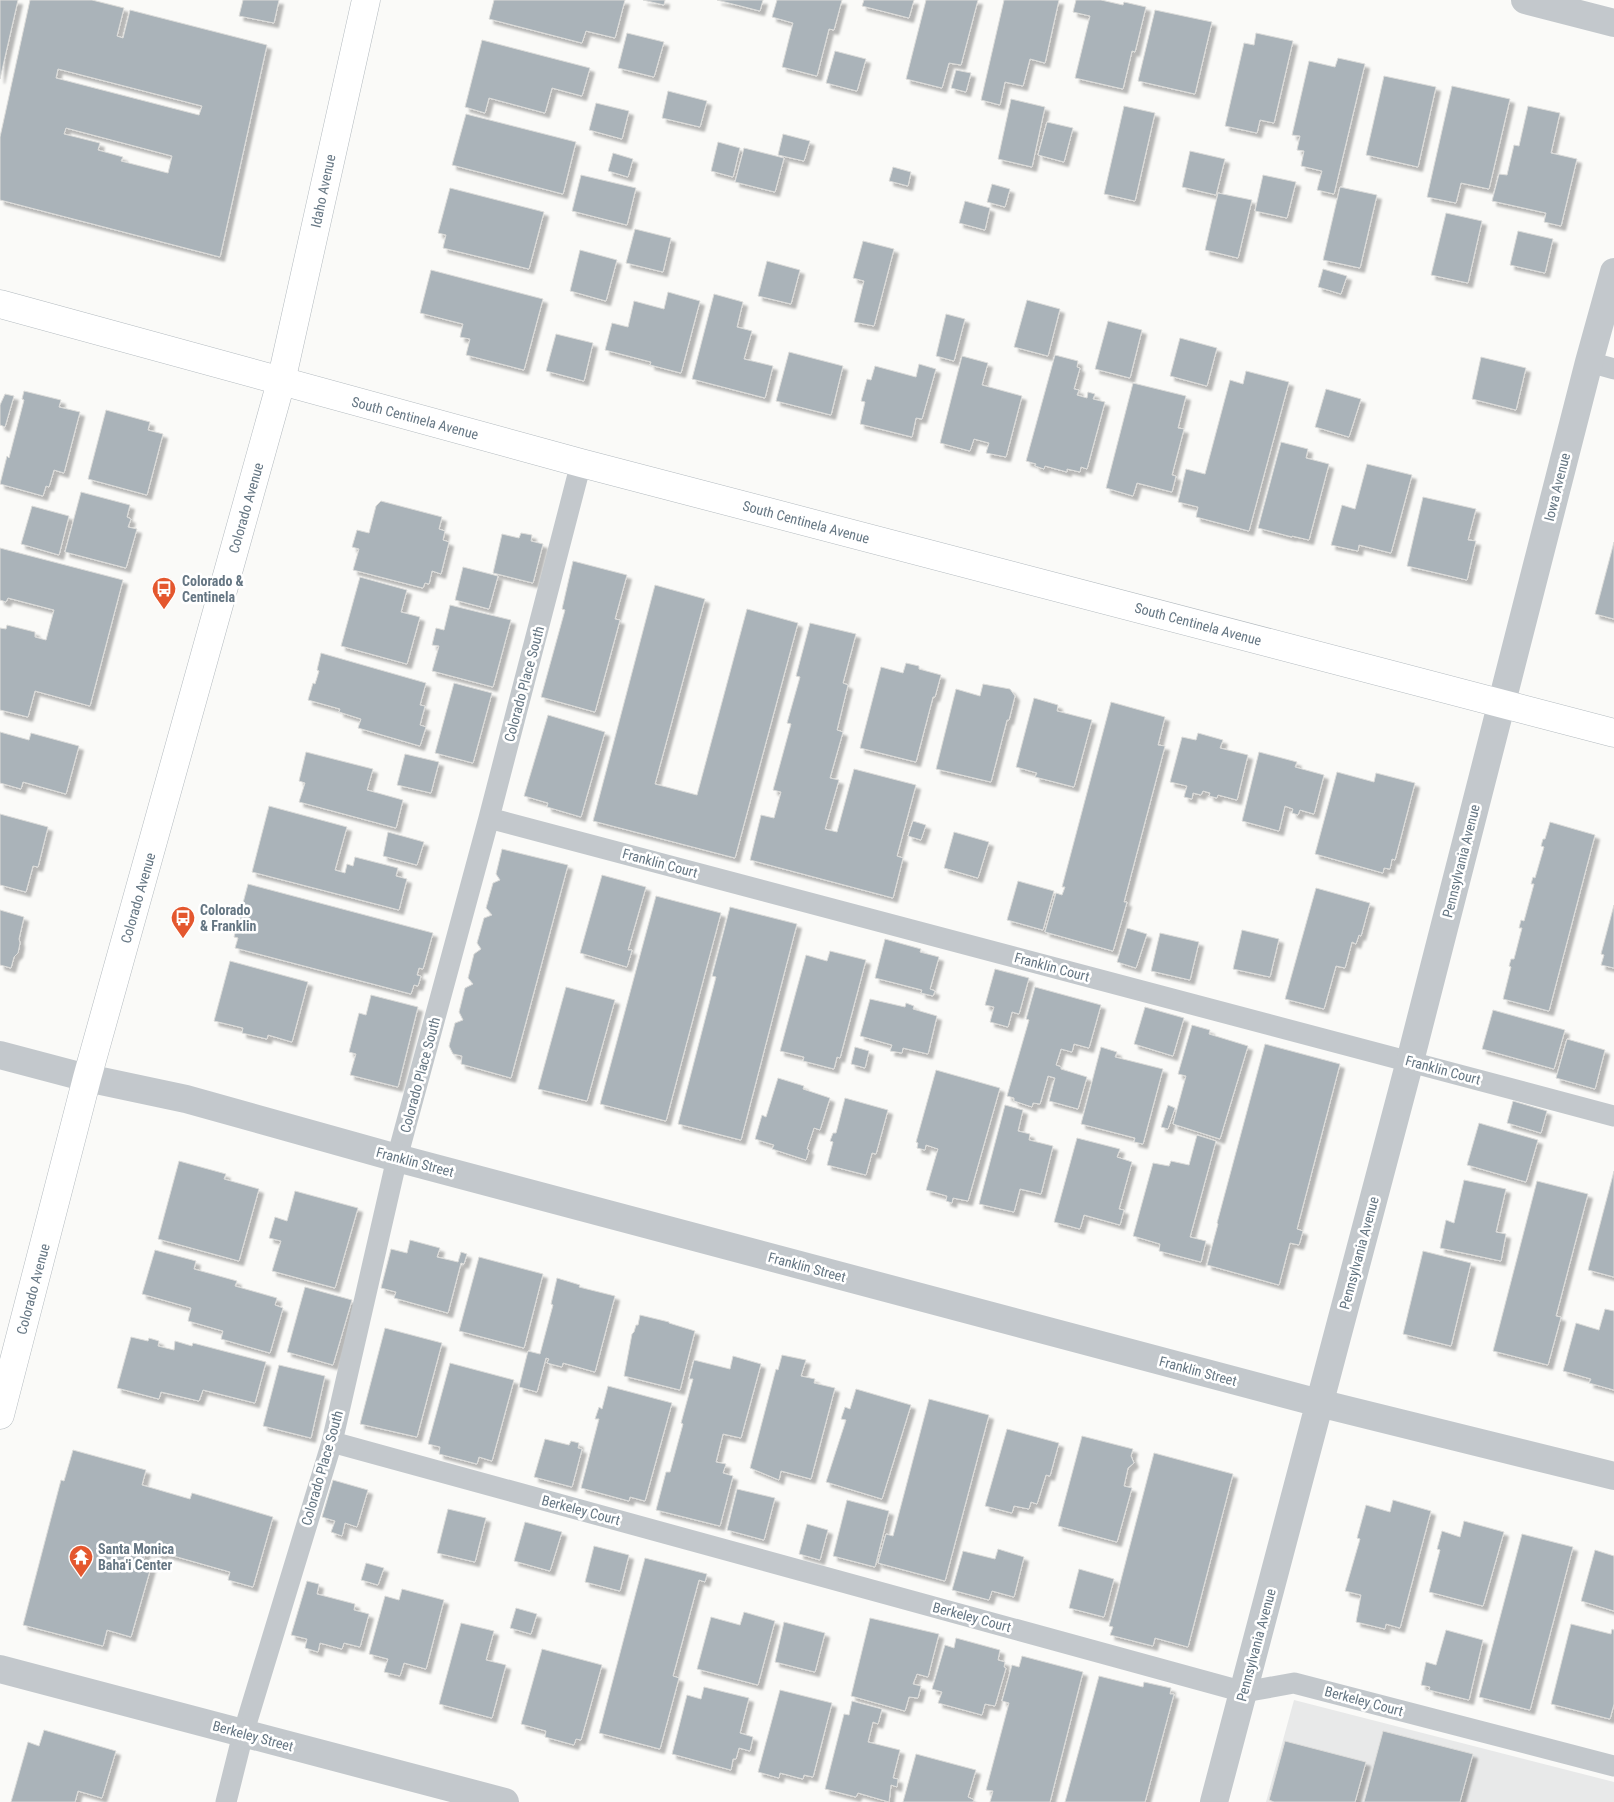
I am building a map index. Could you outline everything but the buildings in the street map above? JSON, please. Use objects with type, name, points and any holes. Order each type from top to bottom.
[{"type":"street","name":"Idaho Avenue","points":[[281,382],[366,0]]},
{"type":"street","points":[[1526,0],[1614,24]]},
{"type":"street","name":"Iowa Avenue","points":[[1501,704],[1601,366],[1614,272]]},
{"type":"street","name":"South Centinela Avenue","points":[[0,304],[581,464],[1614,733]]},
{"type":"street","name":"Colorado Avenue","points":[[0,1415],[87,1078],[281,382]]},
{"type":"street","name":"Pennsylvania Avenue","points":[[1214,1802],[1410,1061],[1501,704]]},
{"type":"street","name":"Franklin Street","points":[[0,1054],[87,1078],[186,1099],[397,1158],[1319,1403],[1614,1476]]},
{"type":"street","name":"Berkeley Street","points":[[0,1669],[505,1802]]},
{"type":"lane","name":"Colorado Place South","points":[[226,1802],[243,1734],[332,1442],[397,1158],[490,818],[581,464]]},
{"type":"lane","name":"Franklin Court","points":[[490,818],[1614,1116]]},
{"type":"lane","name":"Berkeley Court","points":[[332,1442],[1244,1692],[1294,1683],[1614,1766]]},
{"type":"shaded area","points":[[1294,1700],[1614,1782],[1614,1802],[1266,1802]]},
{"type":"place","name":"Colorado & Centinela","points":[[164,610]]},
{"type":"place","name":"Colorado & Franklin","points":[[183,939]]},
{"type":"place","name":"Santa Monica Baha'i Center","points":[[81,1578]]}]
